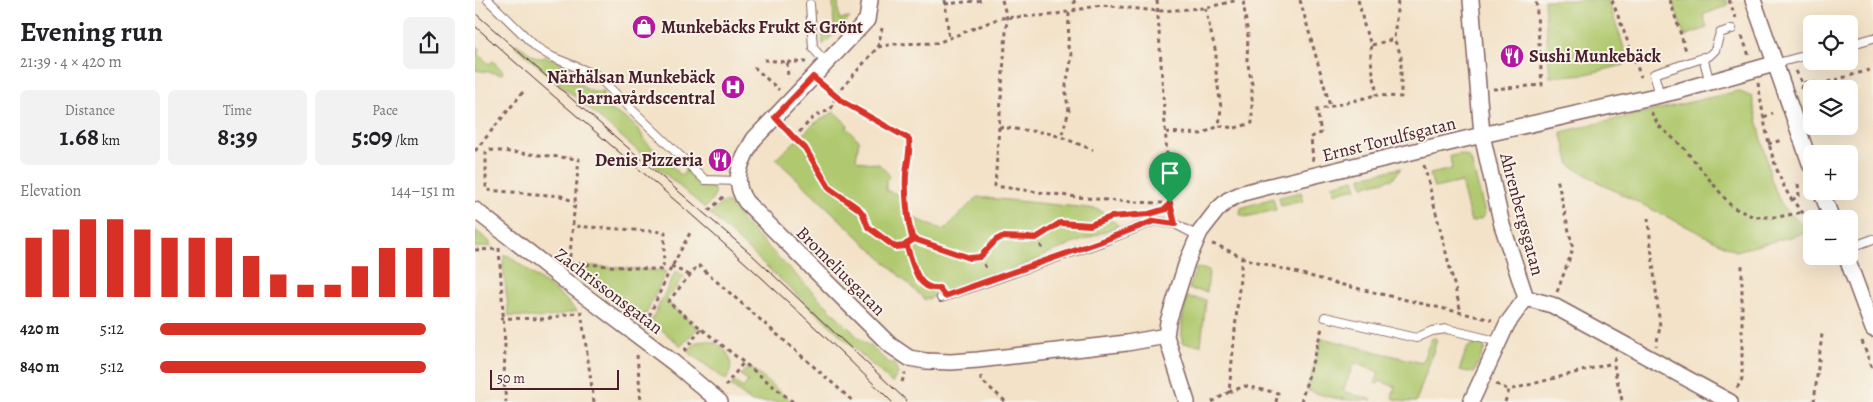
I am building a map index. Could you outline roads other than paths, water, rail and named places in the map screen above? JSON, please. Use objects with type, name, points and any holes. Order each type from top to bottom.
[{"type":"street","points":[[738,181],[739,168],[754,139],[867,20],[870,0]]},
{"type":"street","name":"Ahrenbergsgatan","points":[[1471,0],[1482,135],[1502,225],[1526,298],[1552,305],[1730,402]]},
{"type":"street","points":[[1753,0],[1803,145]]},
{"type":"street","name":"Ernst Torulfsgatan","points":[[1187,402],[1166,336],[1168,322],[1187,262],[1202,241],[1217,210],[1228,200],[1243,194],[1482,135],[1654,97],[1774,64]]},
{"type":"street","name":"Bromeliusgatan","points":[[738,181],[739,192],[745,202],[890,346],[909,358],[926,361],[978,360],[1127,343],[1166,336]]},
{"type":"street","name":"Zachrissonsgatan","points":[[475,210],[718,400]]},
{"type":"street","points":[[1849,265],[1873,329]]},
{"type":"street","points":[[1471,402],[1507,324],[1526,298]]},
{"type":"lane","points":[[488,0],[536,47],[552,57],[596,75],[705,180],[738,181]]},
{"type":"lane","points":[[810,4],[813,48],[827,64]]},
{"type":"lane","points":[[1654,97],[1654,74],[1709,56],[1715,50],[1720,33],[1732,29]]},
{"type":"lane","points":[[1858,42],[1873,38]]},
{"type":"lane","points":[[1774,64],[1803,56]]},
{"type":"lane","points":[[1703,57],[1710,83]]},
{"type":"lane","points":[[943,297],[1154,221],[1175,224],[1202,241]]},
{"type":"lane","points":[[1858,245],[1873,239]]},
{"type":"lane","points":[[1325,317],[1416,338],[1432,331],[1447,329],[1488,339],[1499,344]]},
{"type":"tram line","points":[[475,13],[750,253],[908,402]]},
{"type":"tram line","points":[[475,26],[781,295],[892,402]]},
{"type":"place","name":"Munkebäcks Frukt & Grönt","points":[[644,27]]},
{"type":"place","name":"Sushi Munkebäck","points":[[1512,56]]},
{"type":"place","name":"Närhälsan Munkebäck barnavårdscentral","points":[[733,87]]},
{"type":"place","name":"Denis Pizzeria","points":[[720,160]]}]
